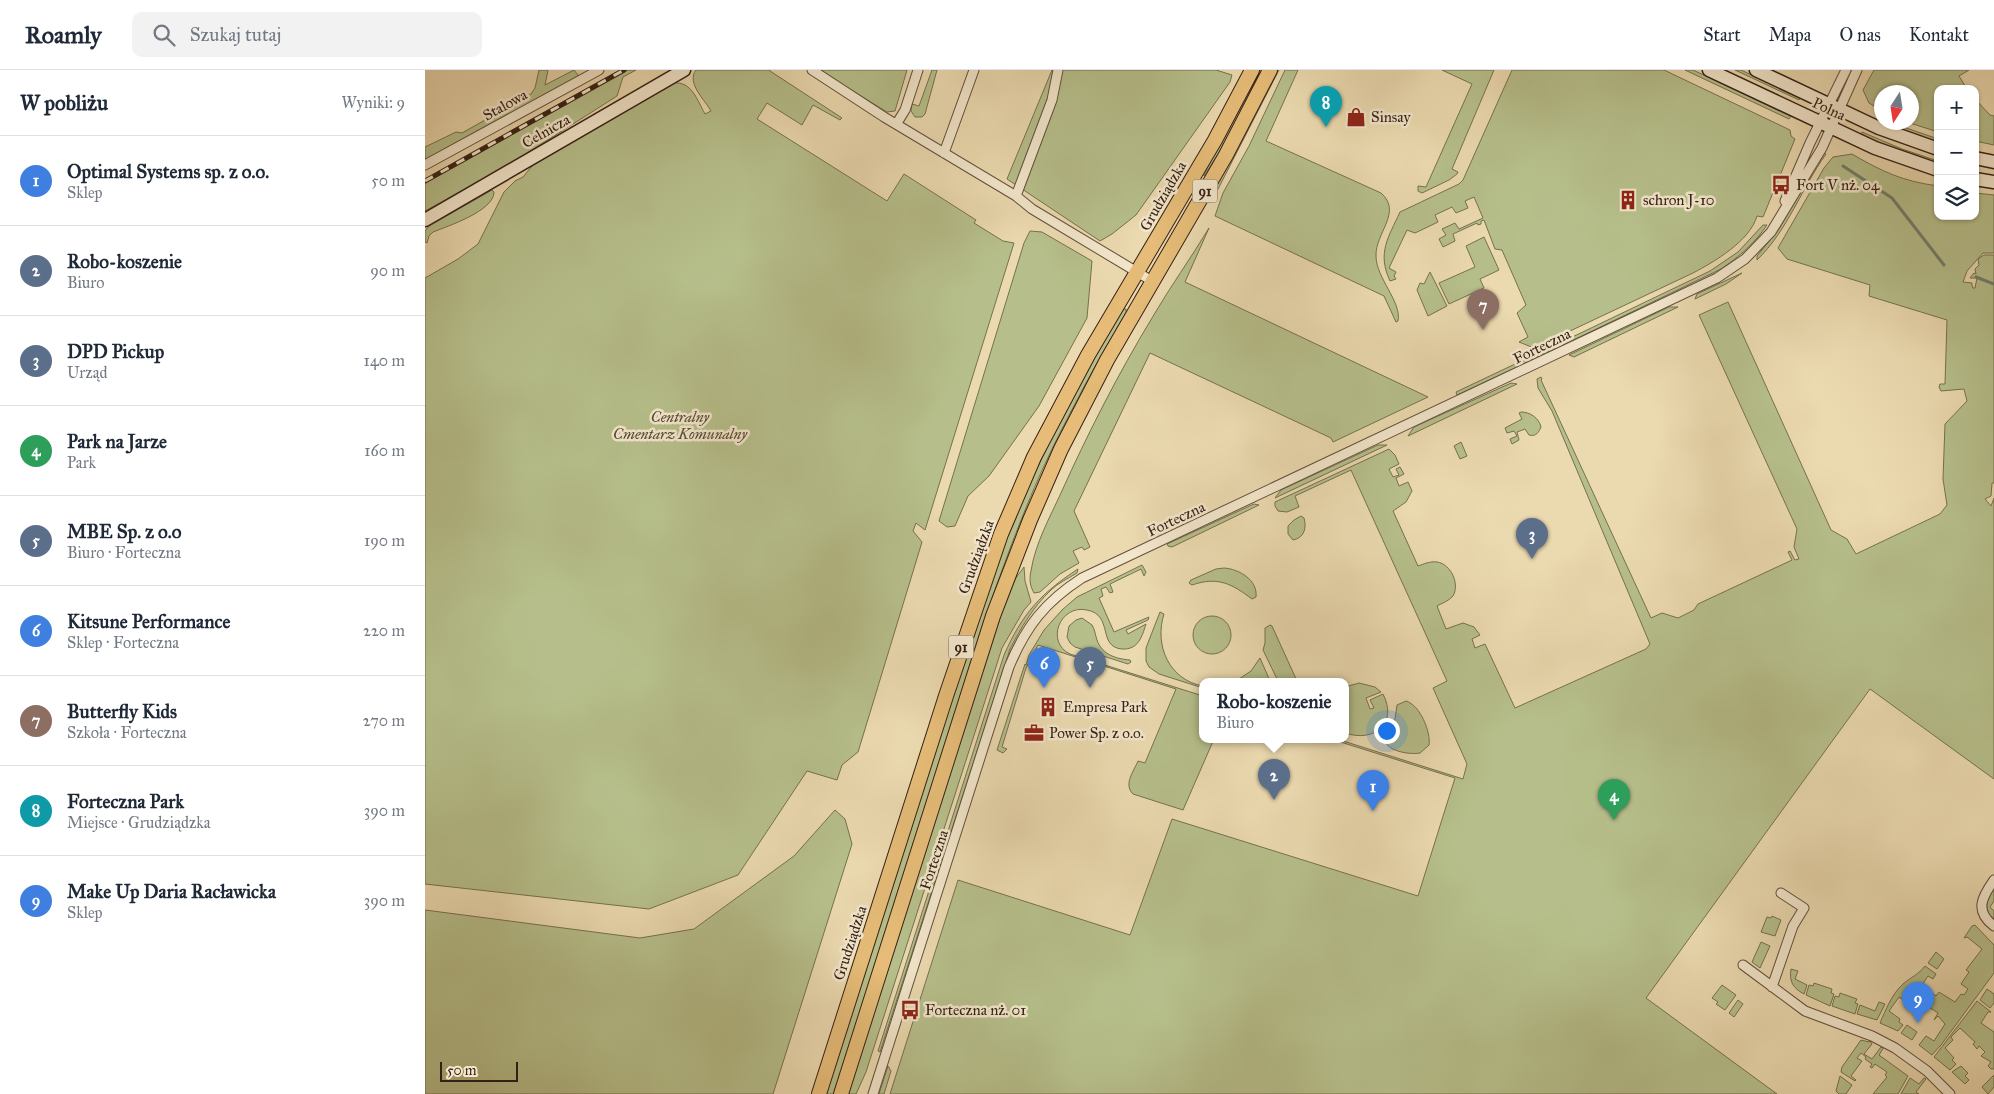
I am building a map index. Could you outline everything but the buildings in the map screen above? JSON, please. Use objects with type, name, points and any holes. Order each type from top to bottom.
[{"type":"main road","name":"Grudziądzka","points":[[819,1094],[960,652],[1001,534],[1049,427],[1088,355],[1215,140],[1251,70]]},
{"type":"main road","name":"91","points":[[841,1094],[993,616],[1013,560],[1061,449],[1107,360],[1226,155],[1269,70]]},
{"type":"street","name":"Stalowa","points":[[425,165],[599,70]]},
{"type":"street","name":"Celnicza","points":[[425,220],[684,70]]},
{"type":"street","points":[[812,70],[1016,196],[1032,209],[1152,281]]},
{"type":"street","points":[[897,123],[905,110],[918,70]]},
{"type":"street","points":[[944,153],[974,70]]},
{"type":"street","points":[[1016,196],[1052,100],[1058,70]]},
{"type":"street","name":"Polna","points":[[1709,70],[1892,155],[1934,169]]},
{"type":"street","name":"Polna","points":[[1756,70],[1899,136],[1934,148]]},
{"type":"street","name":"Forteczna","points":[[1777,221],[1828,104],[1845,70]]},
{"type":"street","name":"Forteczna","points":[[873,1094],[1009,667],[1028,628],[1046,606],[1067,588],[1113,563],[1717,278],[1732,269],[1755,251],[1777,221],[1812,166],[1841,110],[1857,70]]},
{"type":"street","points":[[1979,159],[1994,162]]},
{"type":"street","points":[[1979,180],[1994,182]]},
{"type":"street","points":[[1994,880],[1983,898],[1982,907],[1985,917],[1994,926]]},
{"type":"street","points":[[1772,986],[1793,926],[1803,908],[1781,893]]},
{"type":"street","points":[[1743,965],[1813,1015],[1861,1032],[1895,1048],[1927,1072],[1950,1094]]},
{"type":"green space","points":[[539,70],[548,70],[545,85],[574,70],[578,77],[425,160],[425,147],[456,132],[462,133],[531,94],[535,88]]},
{"type":"green space","points":[[628,70],[636,70],[623,77],[617,96],[507,166],[425,211],[425,183]]},
{"type":"green space","name":"Centralny Cmentarz Komunalny","points":[[696,70],[770,70],[842,118],[840,120],[813,105],[802,125],[767,103],[757,119],[887,201],[904,174],[976,220],[974,223],[1003,241],[1014,243],[925,530],[916,523],[913,531],[922,542],[858,752],[842,765],[837,780],[807,771],[738,875],[649,909],[425,884],[425,278],[458,259],[478,244],[504,192],[515,181],[523,177],[533,165],[673,83],[680,83],[689,88],[705,114],[711,111],[695,86],[693,80]]},
{"type":"green space","points":[[819,70],[907,70],[895,111],[887,112]]},
{"type":"green space","points":[[932,70],[937,70],[925,114],[922,117],[915,117],[911,111],[912,104],[919,106]]},
{"type":"green space","points":[[1052,70],[1216,70],[1232,75],[1230,82],[1136,215],[1100,241],[1007,179]]},
{"type":"green space","points":[[1259,70],[1263,70],[1232,132],[1204,176],[1204,174]]},
{"type":"green space","points":[[1276,70],[1279,70],[1217,191],[1211,192]]},
{"type":"green space","points":[[1285,70],[1298,70],[1266,141],[1381,193],[1387,200],[1389,215],[1379,239],[1376,256],[1380,273],[1396,306],[1398,321],[1396,322],[1384,296],[1215,216],[1223,193],[1249,146]]},
{"type":"green space","points":[[1442,70],[1494,70],[1452,169],[1458,172],[1457,174],[1422,193],[1418,191],[1418,186],[1426,187],[1472,84]]},
{"type":"green space","points":[[1512,70],[1664,70],[1790,130],[1791,136],[1795,139],[1763,217],[1757,216],[1747,234],[1730,250],[1693,273],[1534,348],[1519,342],[1528,337],[1517,313],[1526,305],[1502,250],[1495,249],[1484,220],[1481,221],[1481,224],[1478,225],[1477,223],[1453,234],[1455,241],[1443,247],[1439,239],[1446,235],[1442,229],[1455,223],[1459,229],[1483,218],[1474,197],[1465,201],[1468,208],[1456,213],[1452,207],[1435,215],[1438,222],[1415,233],[1407,230],[1389,268],[1396,272],[1394,276],[1396,279],[1390,281],[1384,262],[1388,238],[1400,212],[1459,184],[1463,180]]},
{"type":"green space","points":[[1685,70],[1693,70],[1791,116],[1789,119]]},
{"type":"green space","points":[[1735,70],[1741,70],[1800,98],[1799,100]]},
{"type":"green space","points":[[1874,70],[1969,70],[1959,76],[1965,85],[1934,85],[1934,131],[1919,126],[1919,85],[1874,85],[1874,106],[1869,103],[1863,90]]},
{"type":"green space","points":[[1979,103],[1990,115],[1994,116],[1994,145],[1979,142]]},
{"type":"green space","points":[[1901,130],[1912,130],[1934,138],[1934,141]]},
{"type":"green space","points":[[1862,132],[1902,149],[1934,160],[1934,162],[1893,149],[1861,134]]},
{"type":"green space","points":[[1824,153],[1826,154],[1786,223],[1757,260],[1757,256],[1779,229]]},
{"type":"green space","points":[[1852,154],[1893,175],[1934,185],[1934,220],[1979,220],[1979,193],[1994,195],[1994,253],[1983,253],[1967,271],[1963,282],[1972,283],[1973,288],[1975,288],[1977,278],[1970,278],[1974,273],[1976,274],[1975,269],[1979,265],[1978,259],[1984,255],[1994,255],[1994,483],[1992,483],[1991,496],[1985,499],[1991,506],[1994,498],[1994,779],[1870,689],[1646,998],[1777,1094],[890,1094],[958,880],[1130,935],[1172,819],[1418,896],[1455,778],[1344,743],[1349,743],[1463,779],[1467,764],[1433,688],[1447,681],[1351,470],[1295,496],[1299,507],[1287,512],[1278,511],[1275,502],[1389,449],[1395,455],[1399,464],[1389,469],[1393,477],[1399,475],[1396,469],[1400,467],[1404,474],[1396,478],[1399,486],[1408,482],[1412,491],[1406,502],[1393,511],[1418,566],[1437,562],[1450,570],[1455,580],[1453,596],[1437,606],[1446,629],[1463,623],[1474,627],[1480,635],[1472,639],[1475,648],[1485,644],[1515,708],[1646,649],[1650,644],[1552,411],[1538,388],[1537,379],[1541,377],[1542,379],[1651,618],[1662,613],[1678,618],[1694,610],[1698,604],[1792,560],[1788,552],[1790,551],[1795,560],[1799,559],[1794,547],[1797,529],[1699,315],[1728,302],[1831,530],[1847,539],[1856,554],[1940,514],[1947,505],[1943,479],[1945,424],[1967,401],[1964,389],[1941,391],[1939,387],[1940,384],[1945,384],[1947,320],[1869,296],[1870,285],[1787,259],[1778,248],[1824,168],[1833,157]]},
{"type":"green space","points":[[492,190],[494,192],[492,199],[487,205],[459,222],[433,232],[429,236],[427,243],[425,242],[425,231],[429,226]]},
{"type":"green space","points":[[1763,225],[1767,225],[1752,243],[1721,269],[1563,345],[1564,341],[1710,271],[1738,252]]},
{"type":"green space","points":[[1209,228],[1185,282],[1428,397],[1333,442],[1331,438],[1150,353],[1074,511],[1090,547],[1084,550],[1082,547],[1073,551],[1079,563],[1060,574],[1040,592],[1034,593],[1030,577],[1039,541],[1082,448],[1139,339]]},
{"type":"green space","points":[[1030,231],[1042,232],[1092,261],[1087,318],[1039,406],[989,476],[968,496],[955,526],[947,527],[939,521],[1024,243]]},
{"type":"green space","points":[[1484,237],[1499,270],[1480,279],[1484,288],[1449,304],[1439,283],[1475,267],[1466,246]]},
{"type":"green space","points":[[1430,272],[1447,306],[1428,316],[1417,290],[1420,283],[1424,284]]},
{"type":"green space","points":[[1742,273],[1726,284],[1695,299],[1697,294]]},
{"type":"green space","points":[[1669,307],[1678,307],[1574,357],[1569,355]]},
{"type":"green space","points":[[1124,309],[1126,309],[1126,313],[1087,381],[1051,451],[1012,544],[991,601],[834,1094],[825,1094],[939,735],[1007,536],[1056,429],[1113,324]]},
{"type":"green space","points":[[1553,346],[1555,349],[1457,395],[1456,392]]},
{"type":"green space","points":[[1511,383],[1517,384],[1408,436],[1414,427]]},
{"type":"green space","points":[[1519,413],[1534,416],[1541,427],[1535,435],[1529,435],[1525,429],[1517,432],[1519,440],[1512,444],[1510,439],[1517,436],[1514,431],[1507,433],[1505,428],[1522,419]]},
{"type":"green space","points":[[1461,442],[1467,456],[1460,459],[1454,446]]},
{"type":"green space","points":[[1378,445],[1387,445],[1275,498],[1281,490]]},
{"type":"green space","points":[[1254,504],[1259,505],[1172,547],[1167,544]]},
{"type":"green space","points":[[1301,516],[1305,522],[1304,532],[1300,537],[1293,540],[1288,534],[1288,526]]},
{"type":"green space","points":[[1142,565],[1146,572],[1144,576],[1141,569],[1110,584],[1113,592],[1110,593],[1106,587],[1101,589],[1103,596],[1099,598],[1114,632],[1149,617],[1148,620],[1126,630],[1128,634],[1146,624],[1141,638],[1136,645],[1127,649],[1114,647],[1107,637],[1100,618],[1095,613],[1087,610],[1077,610],[1063,618],[1057,633],[1058,641],[1062,648],[1070,654],[1199,695],[1199,743],[1212,743],[1183,810],[1133,794],[1129,786],[1130,778],[1138,761],[1145,763],[1176,689],[1038,645],[1026,668],[1002,747],[1007,749],[1003,753],[997,750],[1029,655],[1044,630],[1077,597]]},
{"type":"green space","points":[[1024,567],[1025,581],[1031,602],[1024,610],[1002,648],[866,1072],[856,1094],[846,1094],[932,821],[1010,586]]},
{"type":"green space","points":[[1224,568],[1246,576],[1254,585],[1256,597],[1252,599],[1238,589],[1224,583],[1210,581],[1192,585],[1189,583],[1191,580],[1216,569]]},
{"type":"green space","points":[[1078,569],[1077,573],[1054,587],[1039,603],[1010,649],[880,1052],[878,1051],[1004,655],[1018,628],[1034,606],[1053,587]]},
{"type":"green space","points":[[1160,612],[1164,614],[1161,637],[1167,659],[1181,677],[1199,685],[1199,687],[1159,674],[1149,667],[1146,661],[1146,648]]},
{"type":"green space","points":[[1212,616],[1225,622],[1231,635],[1225,648],[1212,654],[1199,648],[1193,635],[1199,622]]},
{"type":"green space","points":[[1082,618],[1092,625],[1099,645],[1106,653],[1120,659],[1130,660],[1131,662],[1128,664],[1075,647],[1070,643],[1067,637],[1069,626]]},
{"type":"green space","points":[[1270,625],[1272,626],[1296,678],[1277,678],[1263,650],[1265,628]]},
{"type":"green space","points":[[1260,658],[1269,678],[1240,678],[1251,671]]},
{"type":"green space","points":[[1359,683],[1375,687],[1381,692],[1366,698],[1370,709],[1374,708],[1370,700],[1383,694],[1388,714],[1381,728],[1374,733],[1366,735],[1349,734],[1349,686]]},
{"type":"green space","points":[[1406,701],[1420,713],[1428,733],[1429,745],[1420,753],[1404,753],[1393,749],[1385,742],[1384,738],[1395,719],[1397,705]]},
{"type":"green space","points":[[835,810],[845,819],[852,844],[773,1094],[425,1094],[425,910],[640,938],[694,929],[794,856]]},
{"type":"green space","points":[[1994,889],[1994,901],[1990,907],[1994,911],[1994,919],[1988,912],[1987,904]]},
{"type":"green space","points":[[1772,916],[1781,920],[1775,936],[1761,932],[1767,917],[1771,918]]},
{"type":"green space","points":[[1975,925],[1994,945],[1994,973],[1932,1055],[1919,1045],[1926,1036],[1934,1041],[1945,1024],[1938,1016],[1934,1020],[1938,1013],[1929,1007],[1924,1013],[1918,1009],[1922,1002],[1912,996],[1907,1002],[1899,997],[1889,1011],[1900,1019],[1899,1022],[1903,1025],[1898,1031],[1880,1023],[1896,992],[1925,966],[1936,974],[1933,979],[1928,976],[1922,985],[1936,996],[1939,992],[1955,1002],[1961,994],[1964,995],[1968,989],[1961,984],[1969,972],[1966,970],[1982,949],[1967,937],[1964,938],[1972,926]]},
{"type":"green space","points":[[1761,942],[1770,946],[1760,968],[1752,962]]},
{"type":"green space","points":[[1936,952],[1944,959],[1937,969],[1928,963]]},
{"type":"green space","points":[[1791,969],[1798,971],[1795,979],[1807,985],[1804,994],[1793,984]]},
{"type":"green space","points":[[1814,983],[1832,989],[1831,993],[1834,994],[1830,1006],[1806,995],[1809,985],[1813,986]]},
{"type":"green space","points":[[1722,985],[1736,995],[1725,1010],[1716,1004],[1718,1002],[1712,998]]},
{"type":"green space","points":[[1987,989],[1994,994],[1994,1003],[1990,1008],[1980,1000]]},
{"type":"green space","points":[[1840,993],[1857,999],[1855,1003],[1858,1004],[1855,1014],[1832,1006],[1835,996],[1839,997]]},
{"type":"green space","points":[[1738,1000],[1743,1004],[1734,1017],[1729,1013]]},
{"type":"green space","points":[[1977,1001],[1991,1012],[1988,1012],[1981,1023],[1994,1032],[1994,1069],[1988,1066],[1991,1062],[1981,1056],[1985,1052],[1979,1046],[1977,1049],[1973,1044],[1975,1042],[1960,1028],[1951,1037],[1953,1040],[1945,1048],[1954,1058],[1952,1060],[1956,1064],[1950,1070],[1934,1057]]},
{"type":"green space","points":[[1879,1002],[1885,1004],[1877,1020],[1857,1014],[1860,1005],[1875,1011]]},
{"type":"green space","points":[[1907,1025],[1917,1032],[1912,1040],[1901,1033]]},
{"type":"green space","points":[[1861,1040],[1870,1041],[1872,1044],[1864,1054],[1872,1059],[1881,1047],[1884,1047],[1879,1055],[1908,1076],[1898,1094],[1873,1094],[1887,1077],[1885,1075],[1887,1072],[1875,1064],[1872,1068],[1870,1067],[1872,1064],[1861,1053],[1857,1058],[1862,1061],[1851,1076],[1855,1081],[1841,1072],[1842,1067]]},
{"type":"green space","points":[[888,1066],[891,1071],[884,1094],[879,1094]]},
{"type":"green space","points":[[1961,1066],[1968,1073],[1965,1076],[1969,1080],[1965,1084],[1952,1072]]},
{"type":"green space","points":[[1994,1075],[1994,1087],[1988,1094],[1982,1087]]},
{"type":"green space","points":[[1840,1076],[1852,1085],[1846,1094],[1839,1094],[1836,1091]]},
{"type":"green space","points":[[1910,1078],[1919,1084],[1924,1078],[1926,1079],[1916,1092],[1919,1094],[1901,1094]]},
{"type":"waterway","points":[[1843,166],[1892,198],[1944,265]]},
{"type":"waterway","points":[[1976,277],[1994,284]]},
{"type":"railway","points":[[425,181],[624,70]]},
{"type":"place","name":"Sinsay","points":[[1356,117]]},
{"type":"place","name":"Forteczna Park","points":[[1326,127]]},
{"type":"place","name":"Fort V nż. 04","points":[[1781,185]]},
{"type":"place","name":"schron J-10","points":[[1628,200]]},
{"type":"place","name":"Butterfly Kids","points":[[1483,330]]},
{"type":"place","name":"DPD Pickup","points":[[1532,559]]},
{"type":"place","name":"Kitsune Performance","points":[[1044,688]]},
{"type":"place","name":"MBE Sp. z o.o","points":[[1090,688]]},
{"type":"place","name":"Empresa Park","points":[[1048,707]]},
{"type":"place","name":"Power Sp. z o.o.","points":[[1034,733]]},
{"type":"place","name":"Robo-koszenie","points":[[1274,800]]},
{"type":"place","name":"Optimal Systems sp. z o.o.","points":[[1373,811]]},
{"type":"place","name":"Park na Jarze","points":[[1614,820]]},
{"type":"place","name":"Forteczna nż. 01","points":[[910,1010]]},
{"type":"place","name":"Make Up Daria Racławicka","points":[[1918,1023]]}]
